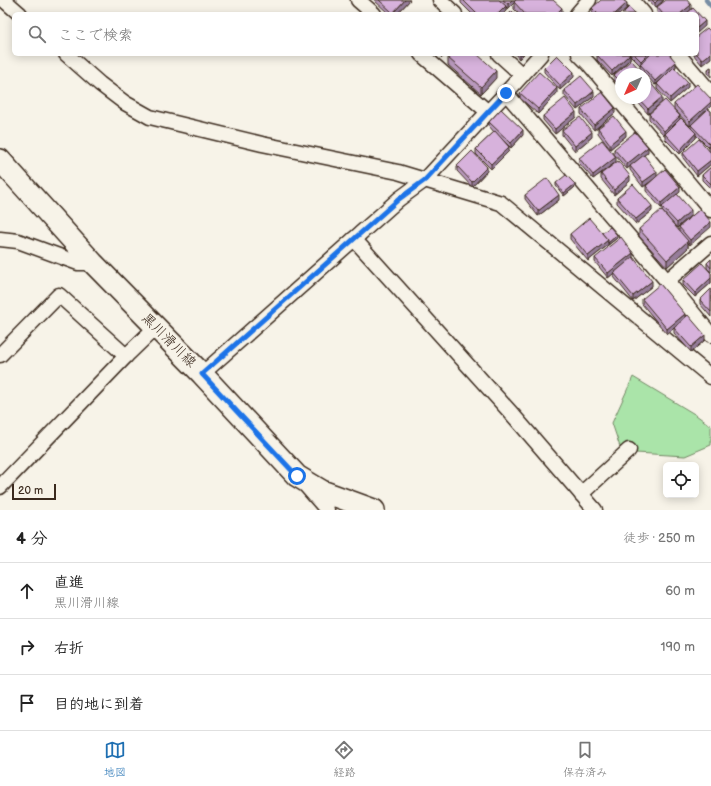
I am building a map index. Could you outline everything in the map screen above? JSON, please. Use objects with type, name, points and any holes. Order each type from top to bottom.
[{"type":"main road","name":"黒川滑川線","points":[[0,160],[93,263],[202,374],[297,476],[322,492],[374,510]]},
{"type":"street","points":[[4,0],[18,12]]},
{"type":"street","points":[[358,0],[372,12]]},
{"type":"street","points":[[578,12],[589,0]]},
{"type":"street","points":[[632,0],[642,12]]},
{"type":"street","points":[[68,56],[124,103],[150,117],[262,144],[398,172],[501,203],[711,377]]},
{"type":"street","points":[[423,56],[488,112]]},
{"type":"street","points":[[501,56],[522,75]]},
{"type":"street","points":[[202,374],[399,199],[425,180],[539,56]]},
{"type":"street","points":[[581,56],[711,210]]},
{"type":"street","points":[[680,56],[711,93]]},
{"type":"street","points":[[506,93],[667,281],[711,335]]},
{"type":"street","points":[[0,239],[18,241],[78,263],[93,263]]},
{"type":"street","points":[[354,239],[512,414],[595,510]]},
{"type":"street","points":[[667,281],[711,243]]},
{"type":"street","points":[[0,355],[60,295],[126,356]]},
{"type":"street","points":[[0,487],[156,326]]},
{"type":"street","points":[[581,494],[629,450]]},
{"type":"street","points":[[297,476],[327,510]]},
{"type":"green space","points":[[633,377],[696,415],[711,426],[711,445],[685,456],[636,453],[620,447],[612,423]]},
{"type":"building","points":[[379,0],[405,0],[394,12],[392,12]]},
{"type":"building","points":[[463,0],[499,0],[506,6],[500,12],[475,12]]},
{"type":"building","points":[[503,0],[512,0],[508,4]]},
{"type":"building","points":[[516,0],[553,0],[562,8],[558,12],[523,12],[514,2]]},
{"type":"building","points":[[601,0],[623,0],[627,3],[617,12],[596,12],[592,8]]},
{"type":"building","points":[[666,0],[687,0],[691,5],[682,12],[661,12],[657,7]]},
{"type":"building","points":[[629,7],[633,12],[624,12]]},
{"type":"building","points":[[693,8],[697,12],[688,12]]},
{"type":"building","points":[[699,14],[705,21],[699,26]]},
{"type":"building","points":[[707,28],[711,32],[711,53],[702,60],[699,56],[699,34]]},
{"type":"building","points":[[450,56],[479,56],[496,71],[481,87],[448,58]]},
{"type":"building","points":[[556,56],[558,56],[574,72],[560,85],[544,68]]},
{"type":"building","points":[[598,56],[628,56],[612,71]]},
{"type":"building","points":[[636,56],[646,56],[641,61]]},
{"type":"building","points":[[649,56],[671,56],[676,62],[655,81],[651,76],[651,68],[644,68],[640,64]]},
{"type":"building","points":[[631,60],[638,68],[622,68]]},
{"type":"building","points":[[674,67],[688,82],[670,98],[657,84]]},
{"type":"building","points":[[539,72],[557,88],[538,109],[520,93]]},
{"type":"building","points":[[581,76],[594,91],[577,105],[564,90]]},
{"type":"building","points":[[651,83],[662,97],[648,109],[643,104],[651,104]]},
{"type":"building","points":[[697,84],[711,99],[711,102],[690,121],[674,104]]},
{"type":"building","points":[[602,92],[615,108],[594,125],[581,109]]},
{"type":"building","points":[[565,98],[576,112],[555,129],[543,116]]},
{"type":"building","points":[[665,100],[680,116],[664,131],[649,114]]},
{"type":"building","points":[[501,109],[523,130],[511,143],[489,122]]},
{"type":"building","points":[[708,109],[711,111],[711,141],[709,144],[691,125]]},
{"type":"building","points":[[614,116],[626,131],[610,144],[598,128]]},
{"type":"building","points":[[580,117],[592,132],[575,146],[562,130]]},
{"type":"building","points":[[681,118],[696,133],[680,150],[665,134]]},
{"type":"building","points":[[495,131],[509,147],[491,164],[476,149]]},
{"type":"building","points":[[635,132],[648,147],[627,164],[614,149]]},
{"type":"building","points":[[699,139],[711,153],[711,160],[697,171],[683,153]]},
{"type":"building","points":[[602,140],[616,157],[593,175],[579,158]]},
{"type":"building","points":[[472,151],[487,167],[472,182],[457,166]]},
{"type":"building","points":[[644,155],[657,172],[643,182],[630,166]]},
{"type":"building","points":[[618,161],[630,176],[614,190],[601,174]]},
{"type":"building","points":[[711,167],[711,184],[702,175]]},
{"type":"building","points":[[665,169],[680,187],[661,203],[646,186]]},
{"type":"building","points":[[566,175],[575,184],[564,193],[556,183]]},
{"type":"building","points":[[547,178],[559,195],[538,211],[525,195]]},
{"type":"building","points":[[633,184],[652,206],[636,219],[617,198]]},
{"type":"building","points":[[677,194],[691,210],[677,223],[662,207]]},
{"type":"building","points":[[700,209],[711,222],[690,240],[679,227]]},
{"type":"building","points":[[661,210],[688,241],[667,260],[639,229]]},
{"type":"building","points":[[589,218],[608,240],[588,256],[570,234]]},
{"type":"building","points":[[610,227],[617,235],[608,243],[608,240],[602,233]]},
{"type":"building","points":[[621,237],[633,253],[608,273],[595,258]]},
{"type":"building","points":[[633,257],[652,281],[633,296],[614,273]]},
{"type":"building","points":[[711,259],[711,268],[707,263]]},
{"type":"building","points":[[702,263],[711,273],[711,278],[695,293],[683,280]]},
{"type":"building","points":[[660,284],[685,314],[667,329],[642,299]]},
{"type":"building","points":[[711,289],[711,312],[700,300]]},
{"type":"building","points":[[688,315],[705,335],[691,347],[674,328]]},
{"type":"waterway","points":[[706,0],[711,6]]},
{"type":"route","points":[[297,476],[202,374],[399,199],[425,180],[506,93]]}]
